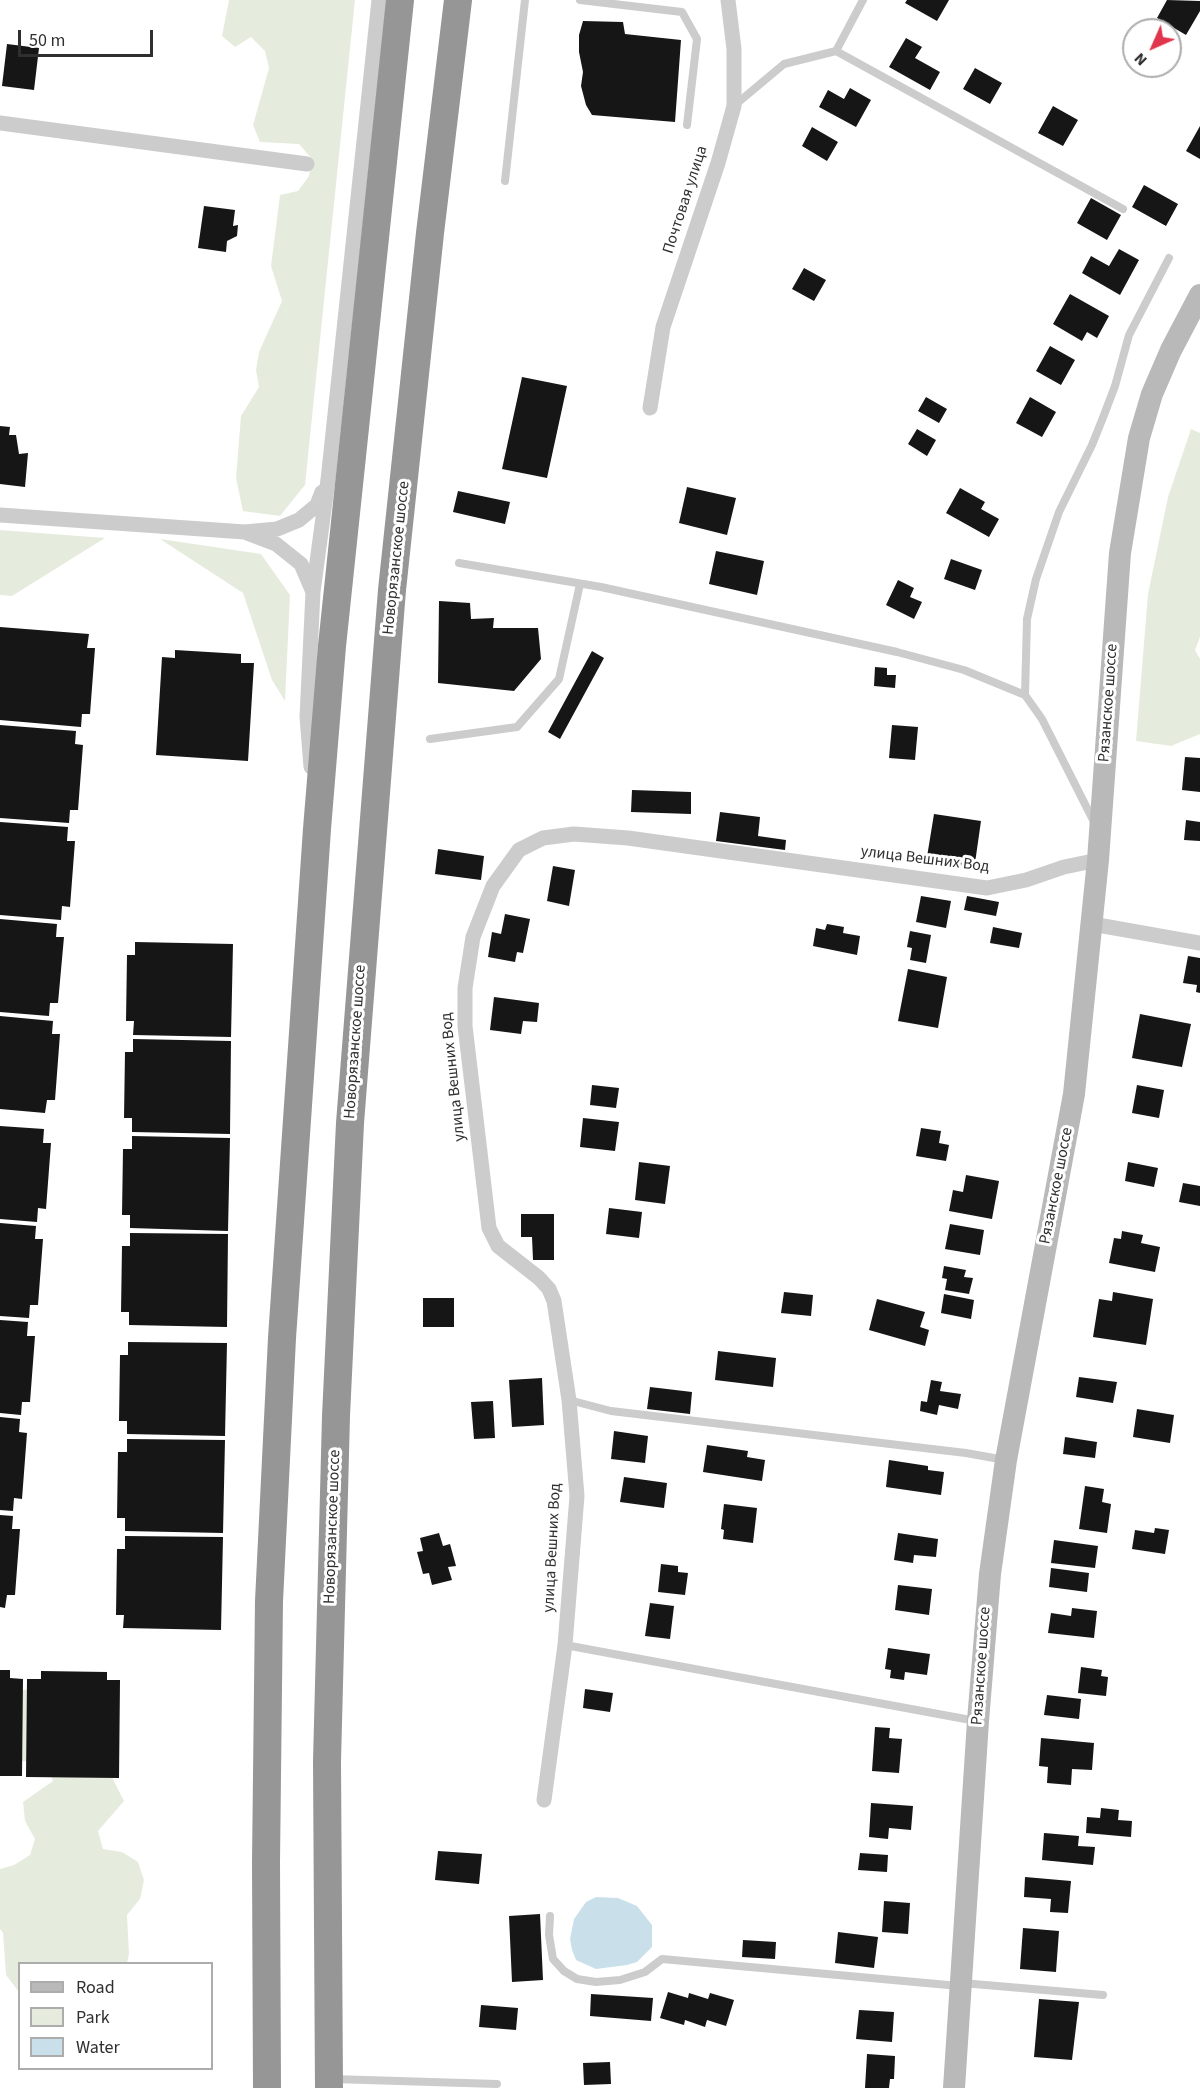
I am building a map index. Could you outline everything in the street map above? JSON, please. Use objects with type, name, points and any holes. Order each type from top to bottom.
[{"type":"highway","points":[[267,2088],[266,1862],[269,1601],[282,1338],[332,646],[400,0]]},
{"type":"highway","name":"Новорязанское шоссе","points":[[329,2084],[327,1761],[335,1428],[350,1123],[392,590],[458,0]]},
{"type":"main road","name":"Рязанское шоссе","points":[[954,2088],[990,1574],[1006,1460],[1074,1094],[1098,860],[1120,553],[1128,494],[1139,438],[1152,394],[1171,350],[1200,295]]},
{"type":"street","points":[[317,829],[307,717],[312,592],[327,480],[379,0]]},
{"type":"street","name":"Почтовая улица","points":[[650,408],[663,327],[718,163],[734,106],[734,49],[728,0]]},
{"type":"street","points":[[0,123],[307,164]]},
{"type":"street","points":[[0,515],[245,532],[277,529],[299,520],[316,506],[327,480]]},
{"type":"street","points":[[245,532],[276,544],[300,564],[312,592]]},
{"type":"street","name":"улица Вешних Вод","points":[[544,1800],[565,1645],[577,1496],[569,1400],[554,1301],[549,1289],[539,1278],[498,1246],[489,1228],[465,1026],[465,988],[473,937],[493,885],[519,850],[543,838],[574,834],[628,838],[987,888],[1098,860]]},
{"type":"street","points":[[1092,924],[1200,943]]},
{"type":"lane","points":[[505,181],[525,0]]},
{"type":"lane","points":[[580,0],[682,12],[697,39],[687,125]]},
{"type":"lane","points":[[836,51],[863,0]]},
{"type":"lane","points":[[734,106],[784,64],[836,51],[1123,209]]},
{"type":"lane","points":[[1025,695],[1027,619],[1036,579],[1059,512],[1092,446],[1108,406],[1129,335],[1169,258]]},
{"type":"lane","points":[[459,563],[580,584],[897,652],[964,670],[1025,695],[1042,719],[1100,834]]},
{"type":"lane","points":[[430,739],[517,728],[559,679],[580,584]]},
{"type":"lane","points":[[569,1400],[610,1411],[966,1453],[1006,1460]]},
{"type":"lane","points":[[565,1645],[978,1721]]},
{"type":"lane","points":[[550,1916],[549,1935],[553,1959],[564,1971],[577,1979],[596,1982],[620,1980],[645,1972],[662,1959],[1103,1995]]},
{"type":"lane","points":[[329,2084],[497,2084]]},
{"type":"green space","points":[[229,0],[355,0],[305,485],[280,516],[243,511],[236,478],[241,416],[259,387],[256,370],[259,352],[282,301],[271,266],[280,195],[298,191],[309,176],[312,159],[299,144],[260,142],[253,125],[269,68],[265,51],[251,37],[235,47],[222,36]]},
{"type":"green space","points":[[1191,429],[1200,433],[1200,637],[1195,650],[1200,659],[1200,734],[1171,746],[1136,741],[1148,594],[1168,497]]},
{"type":"green space","points":[[0,530],[105,538],[12,596],[0,595]]},
{"type":"green space","points":[[160,539],[261,554],[290,595],[285,701],[272,680],[243,593]]},
{"type":"green space","points":[[65,1684],[124,1801],[98,1831],[103,1849],[122,1852],[138,1862],[144,1880],[140,1899],[127,1915],[129,1954],[127,1962],[18,1962],[18,1991],[6,1975],[3,1933],[0,1929],[0,1869],[14,1865],[30,1855],[35,1839],[25,1821],[23,1802],[53,1781],[46,1764],[5,1759],[10,1692]]},
{"type":"water","points":[[596,1897],[618,1898],[637,1906],[652,1925],[652,1947],[637,1962],[596,1969],[576,1960],[570,1939],[574,1919],[586,1902]]},
{"type":"building","points":[[907,0],[949,0],[937,21],[905,3]]},
{"type":"building","points":[[1167,0],[1200,1],[1200,11],[1186,35],[1182,33],[1182,18],[1157,18]]},
{"type":"building","points":[[583,21],[623,22],[625,34],[681,40],[675,122],[592,115],[586,105],[581,86],[583,72],[579,52],[579,35]]},
{"type":"building","points":[[906,38],[922,47],[915,58],[940,72],[930,90],[889,67]]},
{"type":"building","points":[[7,44],[39,48],[34,90],[2,86]]},
{"type":"building","points":[[975,68],[1002,83],[990,104],[963,89]]},
{"type":"building","points":[[850,88],[871,100],[856,127],[819,107],[828,90],[844,99]]},
{"type":"building","points":[[1053,106],[1078,120],[1063,146],[1038,133]]},
{"type":"building","points":[[1200,126],[1200,159],[1186,151]]},
{"type":"building","points":[[812,127],[838,142],[827,161],[802,146]]},
{"type":"building","points":[[1144,185],[1178,204],[1166,226],[1132,207]]},
{"type":"building","points":[[1091,198],[1121,215],[1107,240],[1077,223]]},
{"type":"building","points":[[204,206],[235,210],[233,226],[238,225],[237,236],[227,241],[226,252],[198,248]]},
{"type":"building","points":[[1119,249],[1139,260],[1120,295],[1082,273],[1091,256],[1109,266]]},
{"type":"building","points":[[804,268],[826,280],[814,301],[792,289]]},
{"type":"building","points":[[1070,294],[1109,316],[1097,338],[1087,332],[1082,341],[1053,324]]},
{"type":"building","points":[[1050,346],[1075,360],[1061,385],[1036,371]]},
{"type":"building","points":[[522,377],[567,386],[547,478],[502,469]]},
{"type":"building","points":[[926,397],[947,409],[939,423],[918,411]]},
{"type":"building","points":[[1030,397],[1056,412],[1042,437],[1016,423]]},
{"type":"building","points":[[0,426],[10,427],[9,435],[16,435],[19,454],[28,453],[25,487],[0,484]]},
{"type":"building","points":[[917,429],[936,440],[927,456],[908,444]]},
{"type":"building","points":[[687,487],[736,498],[727,535],[679,523]]},
{"type":"building","points":[[960,488],[985,502],[981,509],[999,519],[989,537],[946,513]]},
{"type":"building","points":[[458,491],[510,502],[505,524],[453,512]]},
{"type":"building","points":[[716,551],[764,561],[757,595],[709,584]]},
{"type":"building","points":[[951,559],[982,570],[975,590],[944,579]]},
{"type":"building","points":[[898,580],[914,588],[910,597],[922,602],[914,619],[886,605]]},
{"type":"building","points":[[439,601],[470,603],[471,619],[494,618],[493,628],[538,628],[541,659],[514,691],[438,683]]},
{"type":"building","points":[[0,627],[89,634],[87,648],[95,648],[90,714],[82,714],[81,727],[0,720]]},
{"type":"building","points":[[175,650],[241,654],[241,663],[254,663],[248,761],[156,755],[162,657],[175,658]]},
{"type":"building","points":[[592,651],[604,658],[560,739],[548,732]]},
{"type":"building","points":[[875,667],[887,668],[887,675],[896,675],[895,688],[874,686]]},
{"type":"building","points":[[0,725],[76,731],[75,744],[83,745],[78,810],[70,810],[69,823],[0,818]]},
{"type":"building","points":[[892,725],[918,727],[915,760],[889,758]]},
{"type":"building","points":[[1185,757],[1200,758],[1200,792],[1182,790]]},
{"type":"building","points":[[632,790],[691,792],[691,814],[631,812]]},
{"type":"building","points":[[720,812],[760,817],[758,836],[786,840],[785,850],[716,841]]},
{"type":"building","points":[[934,814],[981,821],[974,870],[926,863]]},
{"type":"building","points":[[1186,820],[1200,822],[1200,841],[1184,840]]},
{"type":"building","points":[[0,822],[68,827],[67,841],[75,841],[70,907],[62,906],[61,920],[0,915]]},
{"type":"building","points":[[438,849],[484,856],[481,880],[435,874]]},
{"type":"building","points":[[553,866],[575,870],[569,906],[547,901]]},
{"type":"building","points":[[921,896],[951,901],[946,928],[916,922]]},
{"type":"building","points":[[967,896],[999,902],[996,916],[964,910]]},
{"type":"building","points":[[505,914],[530,919],[523,953],[517,952],[515,962],[488,957],[492,932],[501,934]]},
{"type":"building","points":[[0,919],[57,924],[56,937],[64,937],[58,1003],[50,1003],[49,1016],[0,1012]]},
{"type":"building","points":[[827,924],[844,927],[843,933],[860,936],[857,955],[813,946],[816,928],[825,930]]},
{"type":"building","points":[[993,927],[1022,933],[1019,948],[990,943]]},
{"type":"building","points":[[910,931],[931,935],[926,963],[910,960],[912,948],[907,947]]},
{"type":"building","points":[[135,942],[233,944],[231,1037],[133,1035],[134,1021],[126,1021],[127,955],[135,955]]},
{"type":"building","points":[[1188,956],[1200,958],[1200,993],[1196,992],[1197,985],[1183,983]]},
{"type":"building","points":[[908,969],[947,977],[938,1028],[898,1021]]},
{"type":"building","points":[[494,997],[539,1003],[537,1022],[523,1021],[521,1034],[490,1030]]},
{"type":"building","points":[[1140,1014],[1191,1024],[1182,1067],[1132,1058]]},
{"type":"building","points":[[0,1016],[53,1021],[52,1034],[60,1034],[55,1100],[47,1100],[45,1113],[0,1109]]},
{"type":"building","points":[[133,1039],[231,1041],[230,1134],[132,1132],[132,1118],[124,1118],[125,1052],[133,1052]]},
{"type":"building","points":[[592,1085],[619,1088],[616,1108],[590,1105]]},
{"type":"building","points":[[1137,1085],[1164,1090],[1159,1118],[1132,1113]]},
{"type":"building","points":[[583,1118],[619,1122],[615,1151],[580,1147]]},
{"type":"building","points":[[0,1126],[44,1129],[43,1143],[51,1143],[46,1209],[38,1208],[37,1222],[0,1219]]},
{"type":"building","points":[[921,1128],[941,1131],[939,1143],[949,1145],[946,1161],[916,1156]]},
{"type":"building","points":[[132,1136],[230,1138],[228,1231],[130,1228],[130,1215],[122,1215],[123,1149],[132,1149]]},
{"type":"building","points":[[639,1162],[670,1166],[665,1204],[635,1200]]},
{"type":"building","points":[[1128,1162],[1158,1168],[1154,1187],[1125,1181]]},
{"type":"building","points":[[966,1175],[999,1181],[992,1219],[949,1211],[953,1190],[963,1192]]},
{"type":"building","points":[[1183,1183],[1200,1186],[1200,1206],[1179,1202]]},
{"type":"building","points":[[609,1208],[642,1212],[639,1238],[606,1234]]},
{"type":"building","points":[[521,1214],[554,1214],[554,1260],[533,1260],[532,1237],[521,1237]]},
{"type":"building","points":[[0,1223],[36,1226],[35,1239],[43,1239],[38,1305],[30,1305],[29,1318],[0,1316]]},
{"type":"building","points":[[950,1224],[984,1230],[980,1255],[945,1249]]},
{"type":"building","points":[[1122,1231],[1143,1235],[1141,1243],[1160,1247],[1155,1272],[1109,1263],[1114,1238],[1121,1239]]},
{"type":"building","points":[[130,1233],[228,1234],[227,1327],[129,1325],[129,1312],[121,1312],[122,1246],[130,1246]]},
{"type":"building","points":[[944,1266],[966,1270],[964,1277],[973,1278],[969,1294],[945,1290],[947,1279],[942,1278]]},
{"type":"building","points":[[784,1292],[813,1295],[811,1316],[781,1313]]},
{"type":"building","points":[[1113,1292],[1153,1299],[1146,1345],[1093,1337],[1099,1299],[1112,1301]]},
{"type":"building","points":[[944,1294],[974,1300],[971,1319],[941,1313]]},
{"type":"building","points":[[423,1298],[454,1298],[454,1327],[423,1327]]},
{"type":"building","points":[[877,1299],[925,1312],[920,1327],[929,1330],[925,1346],[869,1330]]},
{"type":"building","points":[[0,1320],[28,1322],[27,1336],[35,1336],[30,1402],[22,1402],[21,1415],[0,1413]]},
{"type":"building","points":[[128,1342],[227,1343],[225,1436],[127,1434],[127,1421],[119,1421],[120,1355],[128,1355]]},
{"type":"building","points":[[718,1351],[776,1358],[773,1387],[715,1380]]},
{"type":"building","points":[[1079,1377],[1117,1382],[1113,1403],[1076,1397]]},
{"type":"building","points":[[542,1378],[544,1425],[512,1427],[509,1380]]},
{"type":"building","points":[[931,1380],[942,1382],[940,1391],[961,1394],[958,1409],[939,1405],[937,1415],[920,1411],[921,1401],[927,1402]]},
{"type":"building","points":[[650,1387],[692,1392],[690,1414],[647,1409]]},
{"type":"building","points":[[493,1401],[495,1438],[474,1439],[471,1402]]},
{"type":"building","points":[[1137,1409],[1174,1415],[1170,1443],[1133,1437]]},
{"type":"building","points":[[0,1417],[20,1419],[19,1432],[27,1433],[22,1499],[14,1498],[13,1511],[0,1510]]},
{"type":"building","points":[[614,1431],[648,1436],[645,1463],[611,1459]]},
{"type":"building","points":[[1065,1437],[1097,1442],[1095,1458],[1063,1454]]},
{"type":"building","points":[[127,1439],[225,1440],[223,1533],[125,1531],[125,1518],[117,1518],[118,1452],[127,1452]]},
{"type":"building","points":[[707,1445],[748,1451],[747,1457],[765,1460],[762,1481],[703,1472]]},
{"type":"building","points":[[889,1460],[928,1466],[928,1470],[944,1472],[941,1495],[886,1487]]},
{"type":"building","points":[[624,1477],[667,1483],[664,1508],[620,1502]]},
{"type":"building","points":[[1085,1486],[1104,1489],[1102,1502],[1111,1504],[1107,1533],[1079,1529]]},
{"type":"building","points":[[724,1504],[757,1508],[753,1543],[723,1539],[724,1530],[721,1529]]},
{"type":"building","points":[[0,1515],[13,1516],[12,1529],[20,1529],[15,1595],[7,1595],[5,1608],[0,1607]]},
{"type":"building","points":[[1155,1528],[1169,1530],[1165,1554],[1132,1549],[1135,1530],[1154,1533]]},
{"type":"building","points":[[439,1533],[443,1546],[450,1544],[456,1566],[448,1567],[452,1580],[432,1585],[429,1573],[423,1574],[417,1552],[423,1551],[420,1538]]},
{"type":"building","points":[[898,1533],[938,1539],[936,1557],[914,1555],[913,1563],[894,1560]]},
{"type":"building","points":[[125,1536],[223,1537],[221,1630],[123,1628],[124,1615],[116,1615],[117,1549],[125,1549]]},
{"type":"building","points":[[1054,1540],[1098,1546],[1095,1568],[1051,1563]]},
{"type":"building","points":[[661,1564],[678,1566],[678,1572],[688,1573],[685,1595],[658,1592]]},
{"type":"building","points":[[1051,1568],[1089,1573],[1087,1592],[1049,1587]]},
{"type":"building","points":[[898,1585],[932,1589],[929,1615],[895,1610]]},
{"type":"building","points":[[650,1603],[674,1606],[670,1639],[645,1636]]},
{"type":"building","points":[[1072,1608],[1097,1611],[1094,1638],[1048,1633],[1051,1613],[1071,1616]]},
{"type":"building","points":[[888,1648],[930,1654],[927,1675],[905,1672],[904,1680],[890,1678],[891,1670],[885,1669]]},
{"type":"building","points":[[1081,1667],[1102,1670],[1101,1676],[1108,1677],[1106,1696],[1078,1693]]},
{"type":"building","points":[[0,1670],[10,1670],[10,1678],[23,1679],[22,1776],[0,1776]]},
{"type":"building","points":[[41,1671],[107,1672],[107,1680],[120,1680],[119,1778],[26,1777],[27,1679],[41,1679]]},
{"type":"building","points":[[585,1689],[613,1693],[610,1712],[583,1708]]},
{"type":"building","points":[[1047,1695],[1081,1699],[1079,1719],[1044,1715]]},
{"type":"building","points":[[875,1727],[890,1728],[889,1738],[902,1739],[899,1773],[872,1771]]},
{"type":"building","points":[[1041,1738],[1094,1743],[1092,1770],[1072,1769],[1071,1785],[1047,1783],[1048,1767],[1039,1766]]},
{"type":"building","points":[[871,1803],[913,1806],[911,1830],[889,1828],[888,1839],[869,1837]]},
{"type":"building","points":[[1101,1808],[1119,1810],[1118,1820],[1132,1821],[1131,1837],[1086,1833],[1087,1817],[1100,1818]]},
{"type":"building","points":[[1044,1833],[1079,1836],[1078,1846],[1095,1847],[1093,1865],[1042,1860]]},
{"type":"building","points":[[438,1851],[482,1854],[479,1884],[435,1880]]},
{"type":"building","points":[[860,1853],[888,1855],[887,1872],[858,1870]]},
{"type":"building","points":[[1025,1877],[1071,1881],[1068,1913],[1050,1912],[1051,1899],[1024,1897]]},
{"type":"building","points":[[884,1901],[910,1903],[908,1934],[882,1932]]},
{"type":"building","points":[[540,1914],[543,1980],[512,1982],[509,1916]]},
{"type":"building","points":[[1023,1928],[1059,1931],[1056,1972],[1020,1969]]},
{"type":"building","points":[[838,1932],[878,1937],[874,1968],[835,1963]]},
{"type":"building","points":[[743,1940],[776,1942],[775,1959],[742,1957]]},
{"type":"building","points":[[668,1992],[688,1998],[689,1993],[708,1999],[710,1993],[734,2000],[726,2026],[707,2020],[705,2027],[685,2020],[684,2025],[660,2018]]},
{"type":"building","points":[[591,1994],[653,1998],[651,2021],[590,2016]]},
{"type":"building","points":[[1039,1999],[1079,2002],[1072,2060],[1034,2057]]},
{"type":"building","points":[[481,2005],[518,2008],[516,2030],[479,2027]]},
{"type":"building","points":[[859,2010],[894,2012],[892,2042],[856,2039]]},
{"type":"building","points":[[867,2054],[895,2056],[894,2079],[890,2079],[889,2088],[865,2088]]},
{"type":"building","points":[[610,2062],[611,2084],[584,2085],[583,2063]]}]
